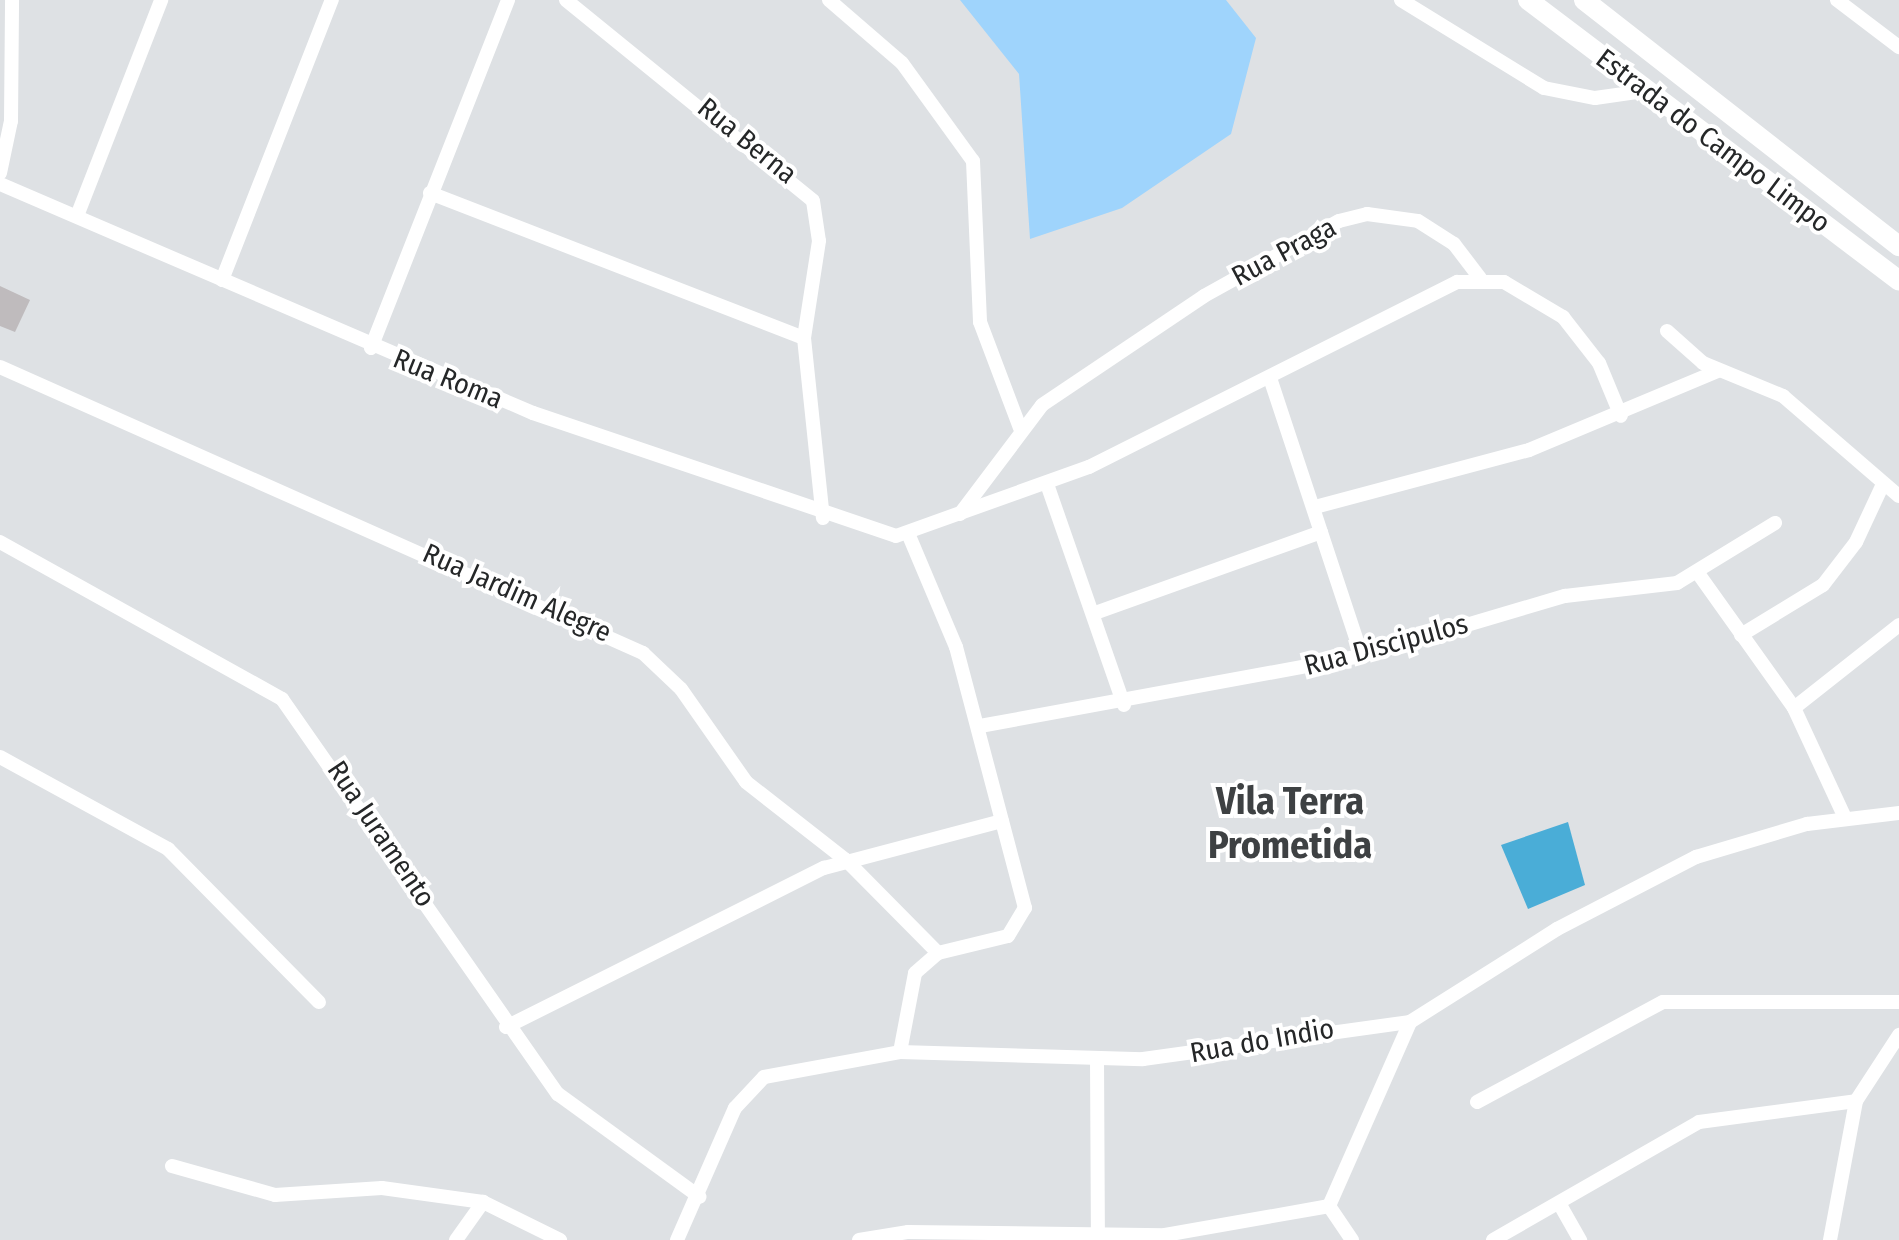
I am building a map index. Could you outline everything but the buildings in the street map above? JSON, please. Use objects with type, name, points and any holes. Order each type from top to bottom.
[{"type":"street","points":[[0,173],[11,122],[12,0]]},
{"type":"street","points":[[76,216],[161,0]]},
{"type":"street","points":[[222,280],[332,0]]},
{"type":"street","points":[[371,348],[508,0]]},
{"type":"street","name":"Rua Berna","points":[[566,0],[804,187],[820,217],[804,338],[823,518]]},
{"type":"street","points":[[828,0],[902,63],[973,160],[980,322],[1020,428],[1007,461],[956,518]]},
{"type":"street","points":[[1401,0],[1544,88],[1595,98],[1644,91]]},
{"type":"street","name":"Estrada do Campo Limpo","points":[[1528,0],[1899,281]]},
{"type":"street","points":[[1838,0],[1899,47]]},
{"type":"street","name":"Estrada do Campo Limpo","points":[[1600,4],[1899,246]]},
{"type":"street","name":"Rua Roma","points":[[0,184],[371,348],[823,518],[910,536]]},
{"type":"street","points":[[430,193],[804,338]]},
{"type":"street","name":"Rua Praga","points":[[1020,428],[1157,325],[1339,221],[1366,214],[1418,221],[1454,244],[1480,278]]},
{"type":"street","points":[[900,1052],[906,991],[938,953],[1008,936],[1024,908],[980,726],[910,536],[1047,484],[1271,381],[1393,310],[1480,278],[1532,294],[1563,317],[1600,364],[1621,416]]},
{"type":"street","points":[[1667,332],[1718,371],[1783,396],[1899,496]]},
{"type":"street","name":"Rua Jardim Alegre","points":[[0,368],[612,633],[664,667],[746,782],[846,860],[938,953]]},
{"type":"street","points":[[1315,507],[1621,416],[1718,371]]},
{"type":"street","points":[[1271,381],[1362,656]]},
{"type":"street","points":[[1047,484],[1124,705]]},
{"type":"street","points":[[1741,635],[1823,584],[1856,542],[1882,484]]},
{"type":"street","name":"Rua Discipulos","points":[[980,726],[1124,705],[1362,656],[1532,604],[1700,576],[1775,523]]},
{"type":"street","points":[[1095,613],[1321,532]]},
{"type":"street","name":"Rua Juramento","points":[[0,542],[282,699],[506,1027],[558,1094],[700,1197]]},
{"type":"street","points":[[1700,576],[1794,708],[1845,818]]},
{"type":"street","points":[[1794,708],[1899,626]]},
{"type":"street","points":[[0,757],[168,849],[319,1002]]},
{"type":"street","name":"Rua do Indio","points":[[677,1240],[755,1083],[900,1052],[1097,1059],[1410,1022],[1680,864],[1845,818],[1899,812]]},
{"type":"street","points":[[506,1027],[846,860],[1002,820]]},
{"type":"street","points":[[1477,1102],[1663,1002],[1899,1002]]},
{"type":"street","points":[[1329,1206],[1410,1022]]},
{"type":"street","points":[[1830,1240],[1856,1101],[1899,1035]]},
{"type":"street","points":[[1097,1059],[1098,1238]]},
{"type":"street","points":[[1494,1240],[1699,1122],[1856,1101]]},
{"type":"street","points":[[172,1166],[274,1195],[382,1188],[483,1202],[560,1240]]},
{"type":"street","points":[[456,1240],[483,1202]]},
{"type":"street","points":[[1560,1203],[1580,1240]]},
{"type":"street","points":[[860,1240],[908,1232],[1098,1238],[1329,1206]]},
{"type":"street","points":[[1329,1206],[1352,1240]]},
{"type":"shaded area","points":[[960,0],[1226,0],[1256,38],[1231,134],[1122,208],[1030,239],[1019,74]]},
{"type":"shaded area","points":[[1568,822],[1585,885],[1528,909],[1501,845]]},
{"type":"district","name":"Vila Terra Prometida","points":[[1290,824]]}]
